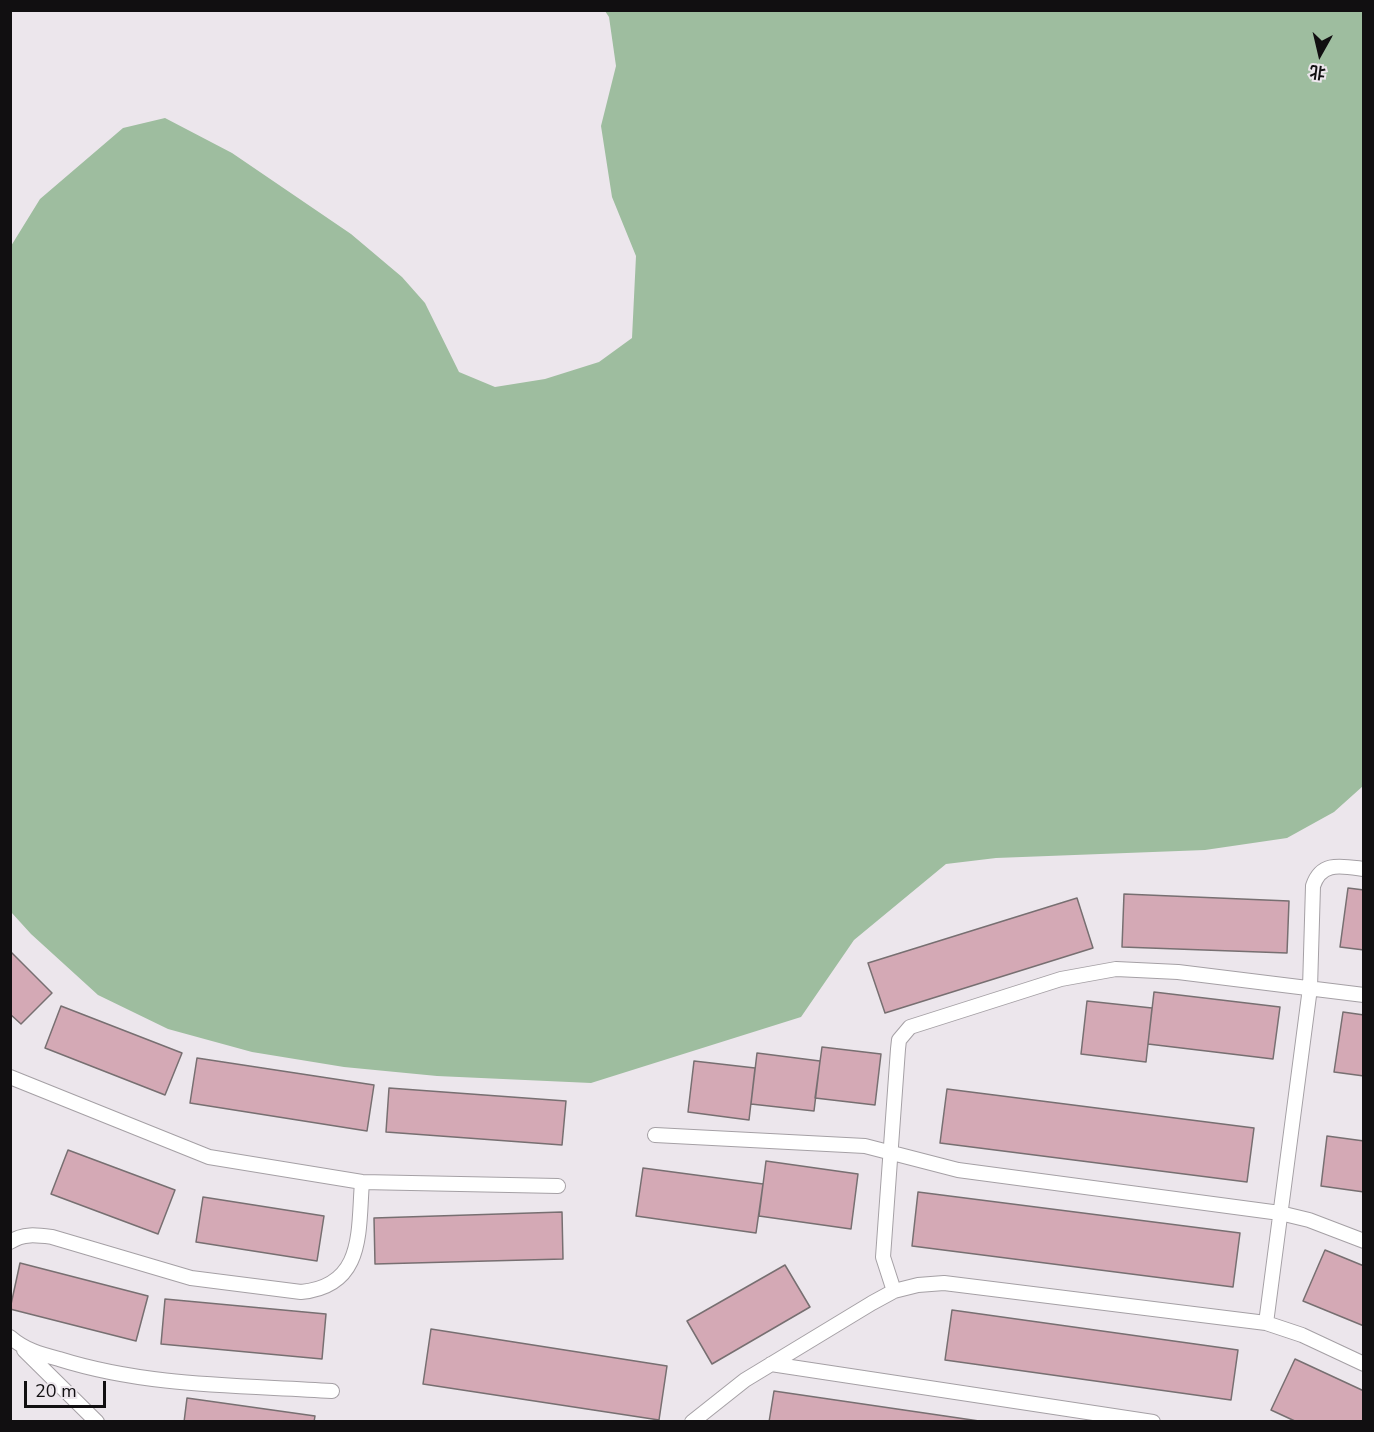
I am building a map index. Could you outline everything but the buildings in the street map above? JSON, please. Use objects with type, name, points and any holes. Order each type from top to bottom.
[{"type":"lane","points":[[1266,1323],[1310,988],[1313,886],[1316,877],[1327,867],[1364,869]]},
{"type":"lane","points":[[894,1292],[883,1257],[899,1040],[910,1027],[1061,979],[1116,969],[1178,972],[1364,995]]},
{"type":"lane","points":[[10,1077],[209,1157],[362,1182],[558,1186]]},
{"type":"lane","points":[[655,1135],[836,1143],[890,1152],[958,1170],[1280,1213],[1319,1224],[1364,1241]]},
{"type":"lane","points":[[10,1242],[32,1234],[52,1237],[190,1278],[301,1292],[319,1290],[334,1283],[346,1273],[353,1258],[362,1182]]},
{"type":"lane","points":[[692,1422],[745,1380],[771,1364],[894,1292],[918,1285],[945,1283],[1266,1323],[1302,1335],[1364,1364]]},
{"type":"lane","points":[[10,1337],[97,1422]]},
{"type":"lane","points":[[22,1348],[91,1369],[132,1378],[332,1391]]},
{"type":"lane","points":[[771,1364],[1153,1422]]},
{"type":"green space","points":[[605,11],[1363,11],[1363,786],[1334,812],[1287,838],[1205,850],[996,858],[946,864],[854,940],[801,1017],[591,1083],[437,1076],[344,1067],[252,1052],[168,1029],[98,995],[31,934],[11,912],[11,246],[40,199],[123,128],[165,118],[232,153],[351,234],[402,277],[425,303],[459,372],[495,387],[545,379],[599,362],[632,338],[636,256],[612,197],[601,126],[616,66],[609,17]]}]
